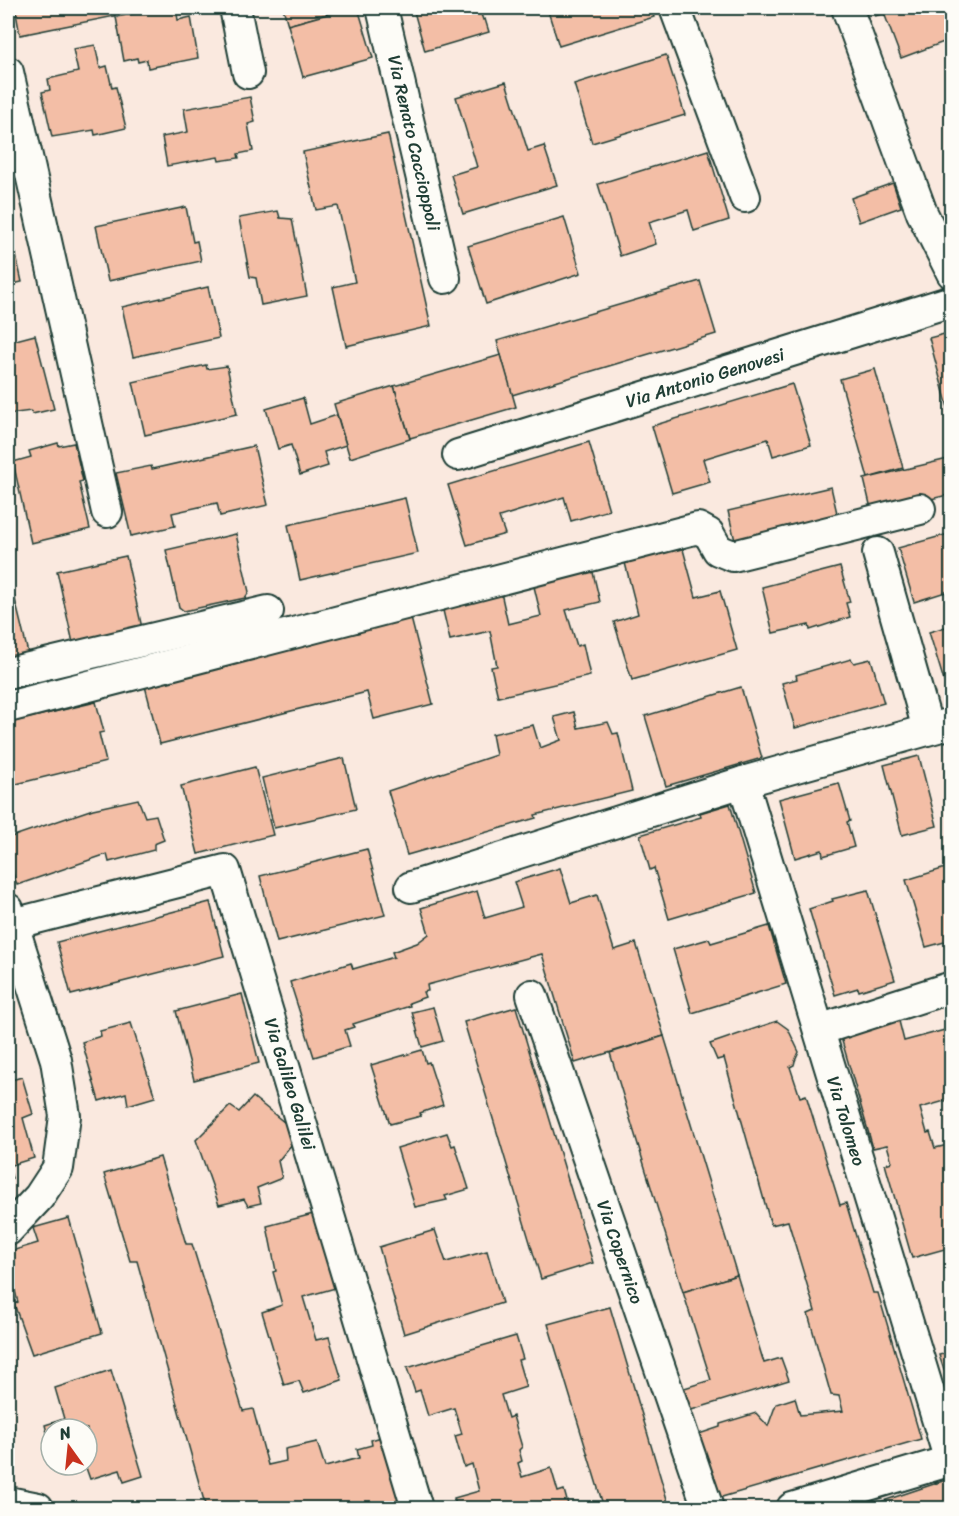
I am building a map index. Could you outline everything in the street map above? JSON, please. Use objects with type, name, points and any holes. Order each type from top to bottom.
[{"type":"street","points":[[235,8],[248,73]]},
{"type":"street","name":"Via Renato Caccioppoli","points":[[382,8],[445,278]]},
{"type":"street","points":[[675,8],[745,197]]},
{"type":"street","points":[[847,8],[922,213],[951,273]]},
{"type":"street","points":[[8,72],[16,150],[107,512]]},
{"type":"street","name":"Via Antonio Genovesi","points":[[458,454],[951,301]]},
{"type":"street","points":[[8,706],[698,528],[709,534],[718,550],[733,556],[920,509]]},
{"type":"street","points":[[411,887],[743,782],[940,726],[879,552]]},
{"type":"street","points":[[8,673],[268,611]]},
{"type":"street","name":"Via Tolomeo","points":[[743,782],[951,1461]]},
{"type":"street","name":"Via Galileo Galilei","points":[[10,917],[225,870],[417,1509]]},
{"type":"street","points":[[8,1230],[39,1197],[58,1168],[65,1116],[56,1060],[10,917]]},
{"type":"street","points":[[819,1030],[951,987]]},
{"type":"street","name":"Via Copernico","points":[[532,995],[708,1509]]},
{"type":"street","points":[[792,1509],[951,1461]]},
{"type":"street","points":[[8,1502],[38,1509]]},
{"type":"building","points":[[15,8],[113,8],[115,16],[20,35]]},
{"type":"building","points":[[176,8],[178,20],[191,17],[198,58],[148,68],[147,60],[138,62],[137,58],[124,61],[116,17]]},
{"type":"building","points":[[283,8],[349,8],[288,25]]},
{"type":"building","points":[[349,8],[358,8],[373,58],[303,77],[288,25]]},
{"type":"building","points":[[413,8],[479,8],[489,32],[425,51]]},
{"type":"building","points":[[547,8],[652,8],[654,17],[559,46]]},
{"type":"building","points":[[872,8],[899,8],[875,16]]},
{"type":"building","points":[[899,8],[952,8],[952,39],[901,58],[884,13]]},
{"type":"building","points":[[95,45],[100,68],[107,66],[112,88],[116,87],[126,128],[95,135],[94,130],[52,137],[42,92],[50,90],[48,79],[78,72],[73,49]]},
{"type":"building","points":[[666,55],[685,115],[592,143],[574,84]]},
{"type":"building","points":[[506,82],[528,151],[544,146],[557,185],[463,214],[451,175],[477,167],[456,97]]},
{"type":"building","points":[[250,97],[255,122],[248,124],[253,151],[238,154],[239,158],[219,161],[218,157],[167,166],[162,137],[188,132],[184,109]]},
{"type":"building","points":[[388,134],[431,326],[346,346],[333,287],[355,282],[338,206],[316,210],[303,152]]},
{"type":"building","points":[[708,150],[729,220],[694,231],[688,210],[649,222],[656,244],[620,256],[598,184]]},
{"type":"building","points":[[893,183],[901,207],[859,222],[851,198]]},
{"type":"building","points":[[186,207],[193,242],[197,241],[201,261],[108,281],[96,226]]},
{"type":"building","points":[[278,211],[280,218],[292,219],[307,296],[261,305],[256,278],[250,277],[239,218]]},
{"type":"building","points":[[564,217],[581,273],[486,304],[468,246]]},
{"type":"building","points":[[8,219],[22,282],[8,285]]},
{"type":"building","points":[[700,281],[716,334],[512,395],[497,341]]},
{"type":"building","points":[[208,287],[219,338],[133,357],[122,307]]},
{"type":"building","points":[[952,332],[952,422],[929,338]]},
{"type":"building","points":[[35,335],[54,409],[32,414],[31,411],[8,414],[8,342]]},
{"type":"building","points":[[501,355],[516,407],[410,438],[394,386]]},
{"type":"building","points":[[206,365],[207,369],[227,366],[237,414],[145,435],[133,382]]},
{"type":"building","points":[[875,369],[903,468],[868,478],[840,379]]},
{"type":"building","points":[[792,384],[811,445],[773,456],[768,439],[703,459],[710,482],[672,493],[652,426]]},
{"type":"building","points":[[394,386],[410,439],[350,458],[334,404]]},
{"type":"building","points":[[303,398],[310,424],[337,415],[346,445],[324,452],[328,466],[300,475],[291,445],[278,449],[266,409]]},
{"type":"building","points":[[589,442],[609,510],[571,521],[564,497],[499,517],[505,534],[467,545],[448,485]]},
{"type":"building","points":[[58,443],[59,446],[74,443],[83,481],[79,482],[90,529],[31,543],[13,462],[31,457],[29,451]]},
{"type":"building","points":[[254,446],[268,505],[220,516],[217,503],[172,513],[175,526],[131,536],[116,473],[151,466],[152,469]]},
{"type":"building","points":[[952,458],[952,494],[872,513],[864,479]]},
{"type":"building","points":[[831,487],[839,522],[736,545],[728,511]]},
{"type":"building","points":[[405,498],[418,553],[300,580],[288,525]]},
{"type":"building","points":[[952,533],[952,590],[914,602],[898,548]]},
{"type":"building","points":[[236,534],[249,592],[245,598],[184,611],[179,607],[166,550]]},
{"type":"building","points":[[681,542],[696,597],[720,591],[737,650],[632,680],[614,622],[638,614],[623,555]]},
{"type":"building","points":[[126,556],[142,628],[73,643],[57,571]]},
{"type":"building","points":[[591,564],[600,602],[566,610],[577,646],[583,644],[590,676],[498,697],[491,667],[497,666],[490,631],[450,640],[441,602],[500,588],[508,624],[541,616],[532,578]]},
{"type":"building","points":[[840,567],[850,602],[846,603],[850,617],[810,630],[809,625],[773,633],[762,587]]},
{"type":"building","points":[[12,587],[28,653],[8,659],[8,588]]},
{"type":"building","points":[[411,618],[433,704],[374,719],[367,692],[160,744],[145,686]]},
{"type":"building","points":[[952,625],[952,692],[948,694],[929,632]]},
{"type":"building","points":[[851,659],[854,663],[871,659],[884,703],[795,728],[782,683],[797,679],[796,675]]},
{"type":"building","points":[[741,687],[762,758],[666,786],[645,716]]},
{"type":"building","points":[[96,702],[104,732],[99,733],[106,762],[8,786],[8,723]]},
{"type":"building","points":[[574,712],[578,728],[608,722],[613,734],[618,733],[632,791],[535,815],[536,818],[407,855],[388,791],[496,755],[492,734],[533,725],[540,748],[561,740],[554,717]]},
{"type":"building","points":[[919,756],[937,826],[902,835],[884,765]]},
{"type":"building","points":[[344,758],[356,809],[274,828],[262,778]]},
{"type":"building","points":[[255,767],[273,835],[198,854],[181,786]]},
{"type":"building","points":[[839,783],[850,821],[847,822],[854,847],[823,856],[822,850],[795,858],[779,799]]},
{"type":"building","points":[[138,799],[145,817],[156,815],[164,840],[154,844],[154,850],[109,862],[107,854],[17,885],[8,858],[8,838],[93,809]]},
{"type":"building","points":[[730,804],[756,893],[669,919],[654,868],[650,870],[640,835],[701,817],[700,813]]},
{"type":"building","points":[[367,849],[385,915],[277,942],[260,876]]},
{"type":"building","points":[[952,866],[952,940],[926,947],[906,880]]},
{"type":"building","points":[[560,868],[571,903],[597,895],[614,950],[636,943],[664,1036],[575,1063],[542,954],[427,985],[428,991],[423,992],[425,997],[409,1003],[410,1006],[353,1024],[354,1027],[345,1030],[350,1046],[314,1057],[290,982],[351,963],[353,969],[394,957],[392,952],[417,943],[429,934],[421,908],[477,891],[485,918],[522,907],[514,882]]},
{"type":"building","points":[[868,890],[895,980],[859,991],[858,988],[835,995],[809,909],[833,901],[832,899]]},
{"type":"building","points":[[210,902],[224,956],[71,995],[57,942]]},
{"type":"building","points":[[769,926],[786,984],[692,1013],[673,949],[709,939],[711,943]]},
{"type":"building","points":[[242,994],[259,1063],[194,1080],[176,1011]]},
{"type":"building","points":[[433,1007],[443,1041],[422,1047],[412,1012]]},
{"type":"building","points":[[516,1007],[593,1263],[541,1279],[464,1022]]},
{"type":"building","points":[[898,1017],[904,1041],[952,1028],[952,1099],[920,1108],[927,1133],[930,1132],[935,1148],[952,1144],[952,1247],[912,1258],[885,1164],[892,1162],[887,1145],[873,1148],[840,1034]]},
{"type":"building","points":[[777,1021],[788,1029],[799,1052],[794,1065],[790,1067],[800,1097],[806,1095],[840,1205],[846,1203],[873,1293],[878,1293],[921,1439],[715,1499],[693,1436],[720,1427],[720,1424],[756,1413],[768,1426],[776,1404],[795,1398],[800,1415],[843,1411],[839,1396],[831,1395],[808,1314],[815,1311],[788,1221],[771,1225],[724,1058],[717,1060],[710,1044]]},
{"type":"building","points":[[131,1023],[155,1097],[128,1105],[126,1093],[99,1101],[82,1042],[101,1036],[100,1031]]},
{"type":"building","points":[[664,1036],[737,1275],[683,1292],[610,1053]]},
{"type":"building","points":[[422,1050],[426,1063],[429,1062],[443,1105],[420,1113],[421,1116],[390,1124],[371,1065]]},
{"type":"building","points":[[22,1077],[33,1114],[23,1118],[34,1158],[8,1166],[8,1081]]},
{"type":"building","points":[[253,1097],[285,1123],[292,1144],[278,1161],[282,1178],[257,1188],[261,1203],[248,1206],[244,1199],[219,1205],[196,1140],[230,1106],[239,1112]]},
{"type":"building","points":[[447,1133],[452,1146],[455,1145],[469,1189],[445,1196],[447,1200],[415,1207],[397,1148]]},
{"type":"building","points":[[160,1157],[186,1244],[192,1244],[243,1411],[253,1409],[268,1465],[286,1461],[285,1449],[317,1442],[325,1467],[359,1458],[357,1449],[372,1445],[371,1440],[388,1435],[408,1508],[206,1508],[137,1261],[130,1261],[104,1174]]},
{"type":"building","points":[[8,1166],[12,1178],[8,1180]]},
{"type":"building","points":[[317,1213],[339,1287],[303,1297],[316,1340],[329,1337],[342,1380],[304,1393],[299,1381],[284,1385],[262,1312],[282,1305],[273,1272],[276,1271],[267,1226]]},
{"type":"building","points":[[69,1218],[102,1333],[32,1354],[14,1304],[18,1302],[8,1266],[8,1252],[38,1243],[33,1228]]},
{"type":"building","points":[[435,1230],[446,1262],[487,1251],[502,1303],[404,1334],[379,1247]]},
{"type":"building","points":[[737,1275],[764,1363],[781,1358],[789,1380],[688,1411],[681,1389],[711,1380],[683,1292]]},
{"type":"building","points":[[610,1307],[669,1506],[604,1508],[548,1324]]},
{"type":"building","points":[[516,1336],[523,1359],[518,1360],[526,1387],[501,1395],[508,1418],[513,1416],[522,1447],[519,1450],[522,1461],[518,1463],[522,1477],[551,1468],[558,1492],[564,1490],[569,1508],[457,1508],[454,1498],[479,1491],[472,1464],[464,1467],[455,1436],[462,1434],[454,1408],[428,1416],[420,1390],[415,1392],[407,1368]]},
{"type":"building","points":[[952,1352],[952,1385],[939,1355]]},
{"type":"building","points":[[111,1370],[143,1476],[124,1482],[120,1470],[99,1476],[99,1417],[63,1417],[55,1388]]},
{"type":"building","points":[[8,1410],[14,1429],[8,1431]]},
{"type":"building","points":[[952,1478],[952,1508],[872,1508],[871,1505]]}]
